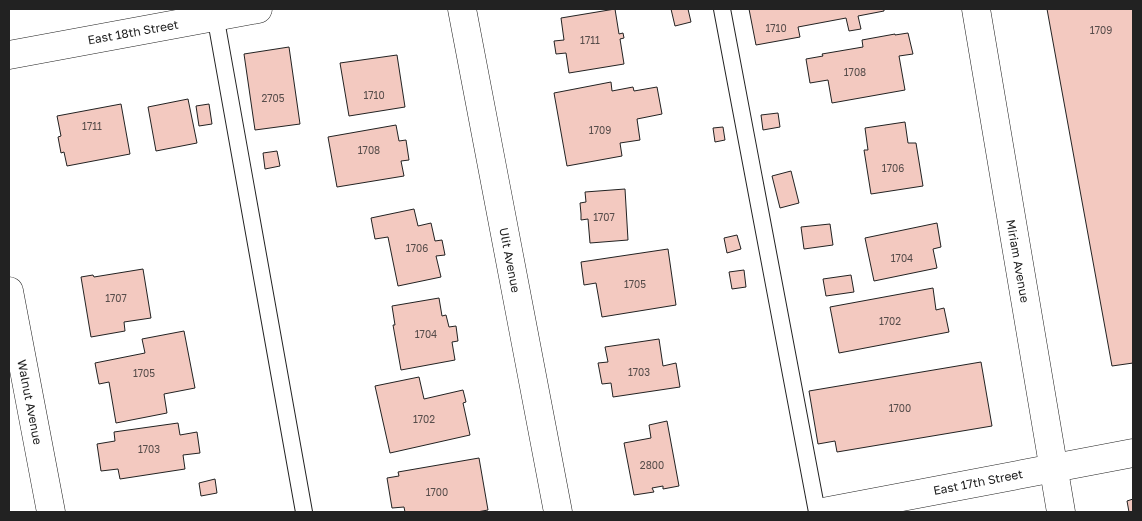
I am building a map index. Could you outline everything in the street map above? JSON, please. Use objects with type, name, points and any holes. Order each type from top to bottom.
[{"type":"street","name":"East 18th Street","points":[[9,55],[215,13],[258,9]]},
{"type":"street","name":"Ulit Avenue","points":[[462,9],[558,512]]},
{"type":"street","name":"Miriam Avenue","points":[[976,9],[1061,512]]},
{"type":"street","name":"Walnut Avenue","points":[[9,291],[51,512]]},
{"type":"street","name":"East 17th Street","points":[[823,512],[1133,453]]},
{"type":"lane","points":[[722,9],[817,512]]},
{"type":"lane","points":[[215,13],[304,512]]},
{"type":"building","points":[[615,9],[619,34],[623,33],[624,38],[620,39],[624,64],[569,73],[566,53],[556,54],[554,41],[564,40],[561,18]]},
{"type":"building","points":[[671,9],[688,9],[691,22],[675,26]]},
{"type":"building","points":[[749,9],[884,9],[884,11],[858,16],[861,29],[849,31],[846,18],[798,27],[800,37],[756,45]]},
{"type":"building","points":[[1047,9],[1133,9],[1133,363],[1112,366]]},
{"type":"building","points":[[908,33],[913,54],[899,56],[905,90],[832,103],[828,80],[810,83],[806,59],[823,56],[822,54],[863,47],[862,40]]},
{"type":"building","points":[[289,47],[300,124],[255,130],[244,54]]},
{"type":"building","points":[[397,55],[405,107],[349,116],[340,63]]},
{"type":"building","points":[[611,82],[612,91],[633,87],[634,91],[657,87],[662,114],[637,119],[640,140],[620,143],[622,156],[567,166],[554,93]]},
{"type":"building","points":[[188,99],[197,143],[156,151],[148,107]]},
{"type":"building","points":[[121,104],[130,154],[67,166],[64,152],[61,153],[58,137],[61,136],[57,116]]},
{"type":"building","points":[[209,104],[212,124],[199,126],[196,106]]},
{"type":"building","points":[[778,113],[780,127],[763,130],[761,115]]},
{"type":"building","points":[[905,122],[908,143],[916,143],[923,186],[871,194],[864,150],[868,150],[865,128]]},
{"type":"building","points":[[396,125],[399,141],[406,140],[409,160],[401,161],[404,176],[337,187],[328,137]]},
{"type":"building","points":[[723,127],[725,140],[715,142],[713,128]]},
{"type":"building","points":[[277,151],[280,166],[265,169],[263,153]]},
{"type":"building","points":[[791,171],[799,203],[780,208],[772,176]]},
{"type":"building","points":[[625,189],[628,240],[590,243],[588,219],[581,220],[580,203],[586,202],[585,192]]},
{"type":"building","points":[[414,209],[418,226],[431,223],[435,241],[442,240],[445,255],[436,256],[441,277],[398,286],[388,237],[375,239],[371,218]]},
{"type":"building","points":[[937,223],[941,247],[933,249],[937,268],[874,281],[865,238]]},
{"type":"building","points":[[830,224],[833,245],[804,249],[801,227]]},
{"type":"building","points":[[737,235],[741,249],[727,253],[724,238]]},
{"type":"building","points":[[668,249],[676,305],[602,317],[596,283],[584,285],[581,262]]},
{"type":"building","points":[[143,269],[151,318],[124,322],[125,331],[91,337],[81,277],[93,275],[94,277]]},
{"type":"building","points":[[744,270],[746,287],[732,289],[729,272]]},
{"type":"building","points":[[851,275],[854,292],[826,296],[823,279]]},
{"type":"building","points":[[933,288],[936,310],[944,308],[949,332],[839,353],[830,307]]},
{"type":"building","points":[[439,298],[442,316],[446,315],[449,327],[456,326],[458,341],[452,342],[455,360],[401,370],[393,325],[395,325],[392,306]]},
{"type":"building","points":[[184,331],[195,388],[164,394],[167,413],[116,423],[109,382],[99,384],[95,363],[145,353],[142,339]]},
{"type":"building","points":[[659,339],[663,366],[676,363],[680,387],[613,397],[611,383],[602,384],[598,363],[608,362],[605,347]]},
{"type":"building","points":[[981,362],[992,426],[837,452],[835,441],[818,444],[809,391]]},
{"type":"building","points":[[419,377],[424,399],[463,390],[466,402],[463,403],[470,435],[390,453],[375,386]]},
{"type":"building","points":[[667,421],[679,486],[663,489],[663,486],[652,488],[654,492],[634,495],[624,443],[651,438],[649,425]]},
{"type":"building","points":[[178,423],[180,435],[197,432],[200,453],[183,455],[185,469],[120,479],[118,469],[101,471],[97,444],[115,441],[114,432]]},
{"type":"building","points":[[479,458],[488,510],[477,512],[405,512],[404,507],[392,508],[387,478],[399,476],[398,472]]},
{"type":"building","points":[[215,479],[217,493],[201,496],[199,483]]},
{"type":"building","points":[[1133,499],[1133,512],[1129,512],[1127,501]]}]
